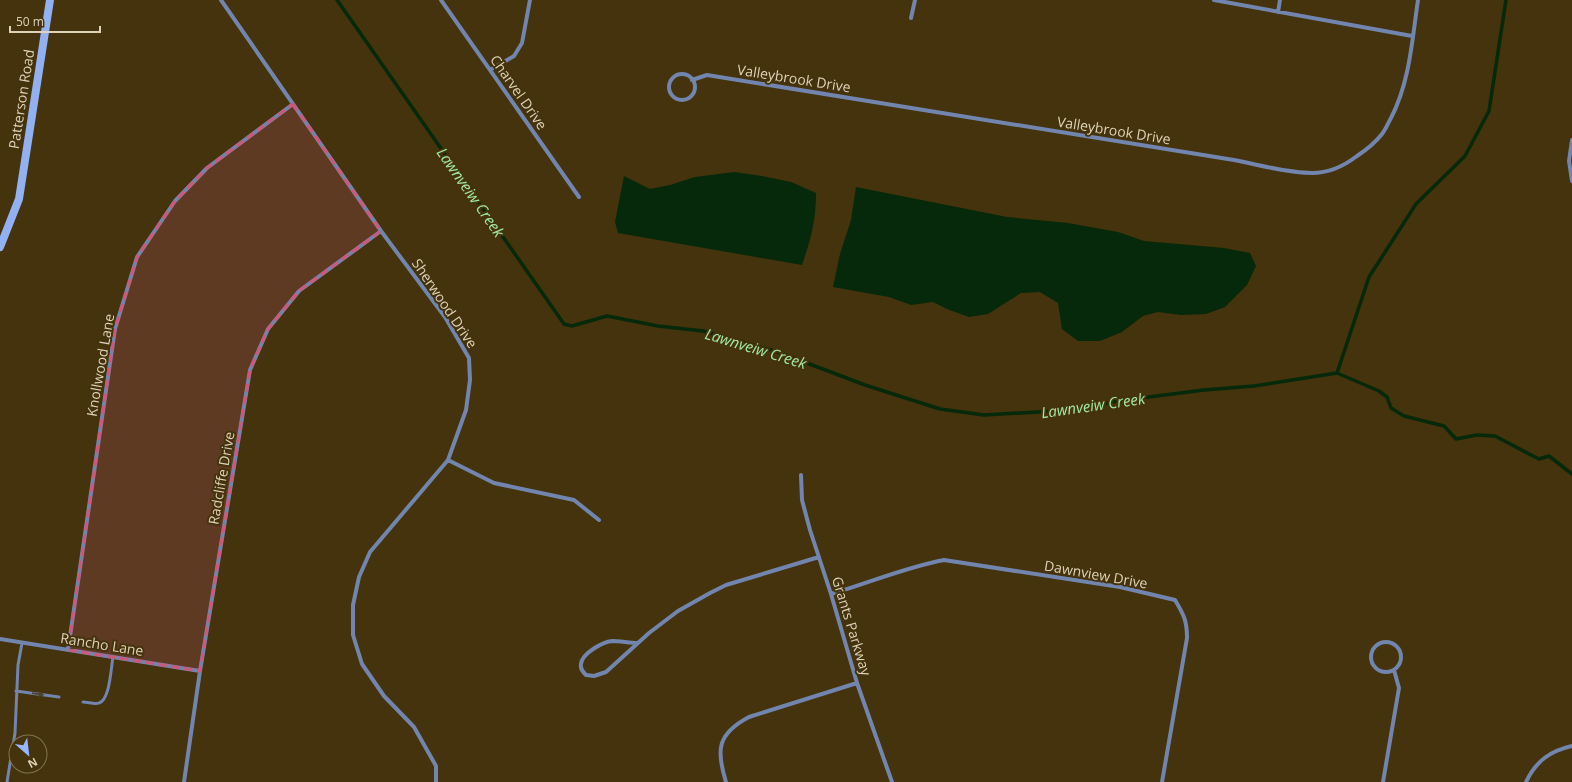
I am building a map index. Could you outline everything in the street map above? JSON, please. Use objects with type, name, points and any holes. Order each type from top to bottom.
[{"type":"main road","name":"Patterson Road","points":[[0,247],[19,199],[50,0]]},
{"type":"street","name":"Sherwood Drive","points":[[221,0],[381,230],[445,317],[469,358],[470,380],[466,410],[448,460],[370,552],[359,577],[353,605],[353,635],[362,664],[384,696],[414,727],[436,766],[436,782]]},
{"type":"street","name":"Charvel Drive","points":[[440,0],[579,197]]},
{"type":"street","points":[[490,70],[514,56],[522,43],[530,0]]},
{"type":"street","points":[[911,18],[915,0]]},
{"type":"street","points":[[1214,0],[1412,36]]},
{"type":"street","points":[[1278,12],[1280,0]]},
{"type":"street","name":"Valleybrook Drive","points":[[692,80],[707,75],[1234,160],[1293,172],[1313,173],[1333,171],[1367,149],[1383,133],[1394,112],[1404,88],[1410,62],[1412,36],[1418,0]]},
{"type":"street","name":"Valleybrook Drive","points":[[684,75],[692,80],[694,90],[689,98],[680,100],[671,95],[669,85],[674,77],[684,75]]},
{"type":"street","name":"Knollwood Lane","points":[[68,650],[115,329],[137,257],[174,201],[207,168],[293,104]]},
{"type":"street","points":[[1572,140],[1570,162],[1572,181]]},
{"type":"street","name":"Radcliffe Drive","points":[[184,782],[200,671],[250,370],[268,329],[300,291],[381,230]]},
{"type":"street","points":[[448,460],[494,483],[574,500],[599,520]]},
{"type":"street","name":"Grants Parkway","points":[[801,475],[802,500],[810,530],[831,594],[857,683],[892,782]]},
{"type":"street","points":[[638,643],[611,641],[594,648],[584,656],[581,663],[581,669],[586,675],[594,676],[606,672],[638,643],[678,612],[720,588],[819,557]]},
{"type":"street","name":"Dawnview Drive","points":[[831,594],[929,563],[944,560],[1120,587],[1175,600],[1183,612],[1187,624],[1187,638],[1162,782]]},
{"type":"street","name":"Rancho Lane","points":[[0,639],[200,671]]},
{"type":"street","points":[[1384,642],[1390,643],[1399,649],[1401,661],[1394,670],[1382,672],[1374,665],[1371,659],[1372,653],[1379,644],[1384,642]]},
{"type":"street","points":[[1383,782],[1399,688],[1394,670]]},
{"type":"street","points":[[726,782],[720,758],[720,748],[723,739],[738,723],[749,717],[857,683]]},
{"type":"street","points":[[1526,782],[1536,767],[1547,756],[1557,750],[1572,746]]},
{"type":"lane","points":[[7,782],[14,733],[18,665],[22,643]]},
{"type":"lane","points":[[83,702],[98,704],[102,702],[109,687],[113,657]]},
{"type":"lane","points":[[16,691],[59,697]]},
{"type":"highlighted area","points":[[293,104],[381,231],[299,291],[268,329],[250,370],[200,671],[68,650],[115,329],[137,257],[175,201],[207,168]]},
{"type":"shaded area","points":[[734,172],[791,182],[816,193],[812,229],[802,265],[618,233],[615,222],[624,176],[650,189],[670,185],[695,177]]},
{"type":"shaded area","points":[[856,187],[1007,217],[1068,223],[1118,232],[1144,241],[1224,248],[1250,253],[1256,266],[1247,285],[1225,307],[1206,314],[1181,315],[1158,312],[1143,316],[1122,332],[1100,341],[1078,341],[1062,329],[1058,303],[1040,292],[1021,293],[988,314],[969,317],[933,302],[911,305],[889,297],[833,287],[840,254],[851,220]]},
{"type":"waterway","name":"Lawnveiw Creek","points":[[337,0],[564,324],[572,326],[607,316],[658,326],[703,331],[778,352],[865,385],[940,409],[984,415],[1074,410],[1117,401],[1204,390],[1254,386],[1337,373]]},
{"type":"waterway","points":[[1337,373],[1369,277],[1416,204],[1465,156],[1489,111],[1506,0]]},
{"type":"waterway","points":[[1337,373],[1379,391],[1387,397],[1391,408],[1404,416],[1444,426],[1456,439],[1477,435],[1495,436],[1539,459],[1549,456],[1572,474]]}]
